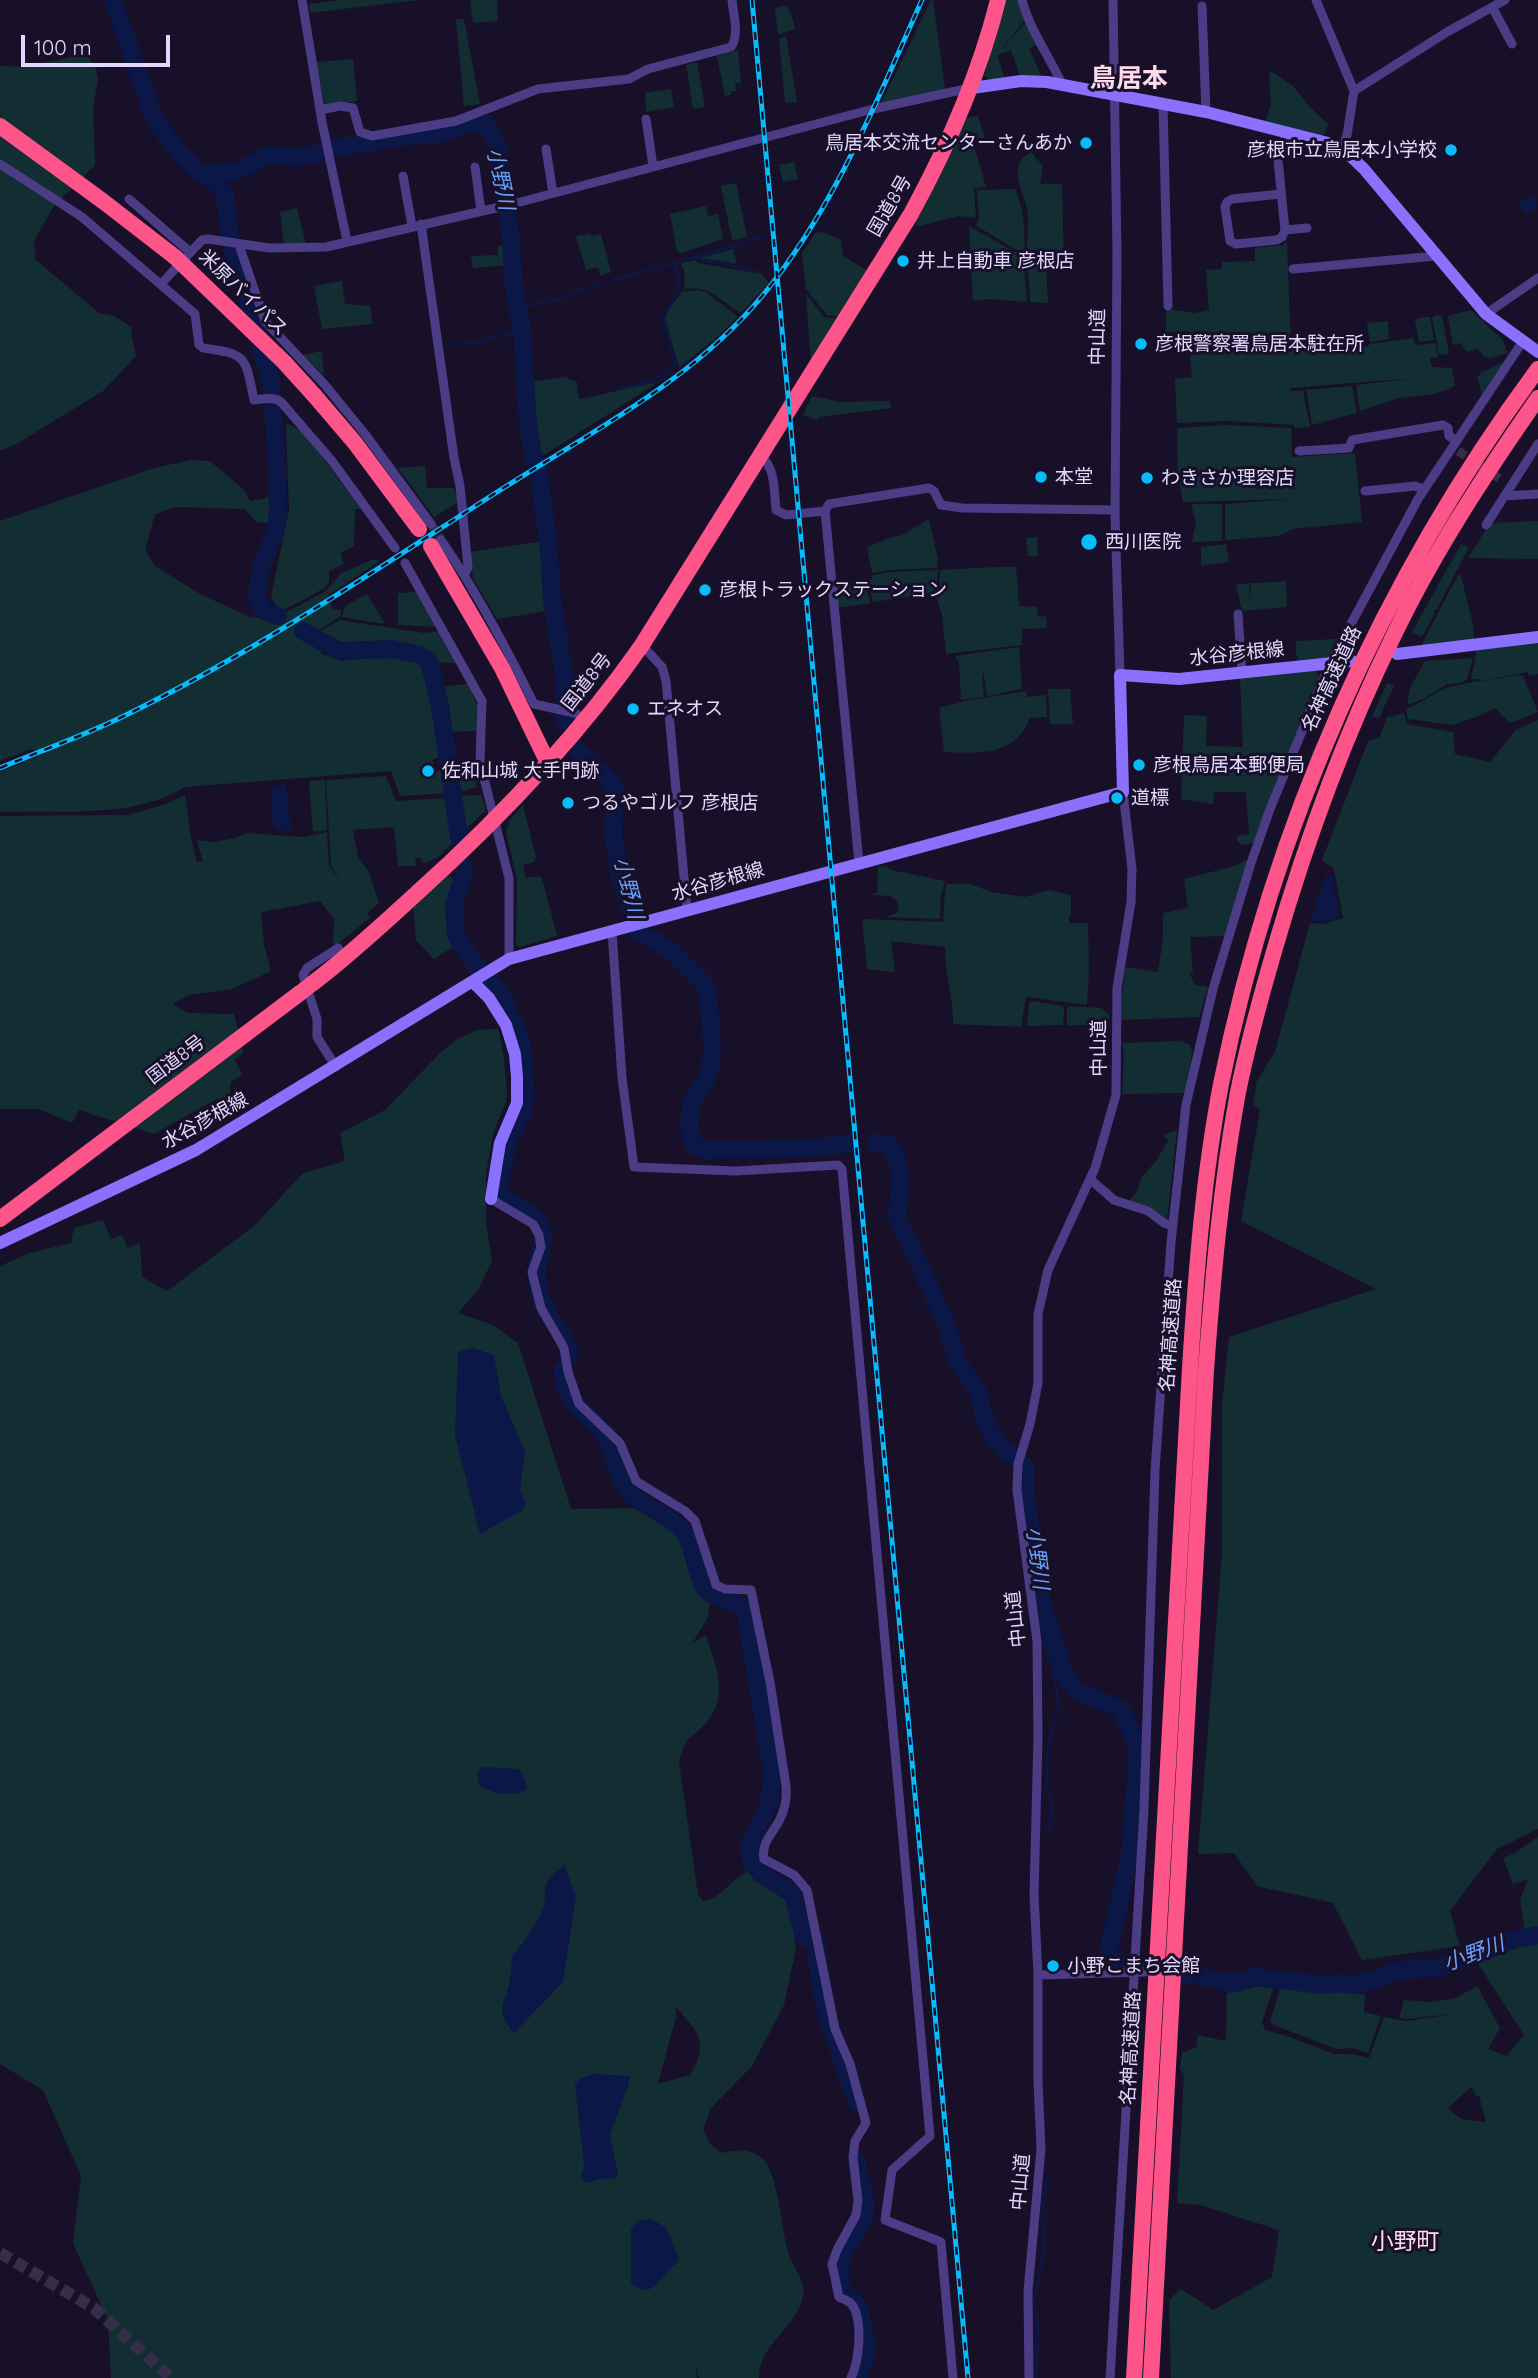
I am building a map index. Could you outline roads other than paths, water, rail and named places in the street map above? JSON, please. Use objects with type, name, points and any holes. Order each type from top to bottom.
[{"type":"highway","name":"国道8号","points":[[0,1219],[346,958],[458,857],[548,763],[618,679],[642,645],[911,214],[932,176],[972,88],[998,0]]},
{"type":"highway","name":"米原バイパス","points":[[0,126],[104,202],[183,255],[314,395],[425,527]]},
{"type":"highway","name":"名神高速道路","points":[[1134,2378],[1189,1368],[1209,1157],[1221,1086],[1246,979],[1269,902],[1294,826],[1348,692],[1409,569],[1448,502],[1538,369]]},
{"type":"highway","name":"名神高速道路","points":[[1151,2378],[1206,1370],[1214,1257],[1239,1090],[1253,1026],[1303,857],[1359,710],[1424,577],[1538,398]]},
{"type":"highway","points":[[436,543],[502,668],[548,763]]},
{"type":"main road","points":[[972,88],[1021,81],[1062,84],[1206,112],[1342,148],[1364,169],[1486,314],[1538,352]]},
{"type":"main road","points":[[1397,654],[1538,637]]},
{"type":"main road","name":"水谷彦根線","points":[[1119,675],[1179,679],[1352,661]]},
{"type":"main road","points":[[1119,675],[1123,792]]},
{"type":"main road","name":"水谷彦根線","points":[[0,1244],[196,1150],[482,978],[509,959],[1123,792]]},
{"type":"main road","points":[[482,978],[489,998],[506,1025],[515,1054],[517,1077],[517,1103],[500,1143],[491,1199]]},
{"type":"street","points":[[302,0],[346,241]]},
{"type":"street","points":[[320,110],[340,106],[353,108],[360,132],[372,136],[456,121],[538,89],[629,79],[648,69],[731,47],[735,42],[732,0]]},
{"type":"street","points":[[1022,0],[1027,20],[1062,84]]},
{"type":"street","name":"中山道","points":[[1113,0],[1117,254],[1115,510],[1119,675]]},
{"type":"street","points":[[1316,0],[1354,91],[1347,135],[1342,148]]},
{"type":"street","points":[[1354,91],[1498,3],[1512,44]]},
{"type":"street","points":[[1202,6],[1206,112]]},
{"type":"street","points":[[161,284],[183,255],[202,240],[269,248],[311,248],[506,206],[873,109],[972,88]]},
{"type":"street","points":[[1163,105],[1168,306]]},
{"type":"street","points":[[646,119],[653,166]]},
{"type":"street","points":[[1281,194],[1232,199],[1227,202],[1225,206],[1230,241],[1236,243],[1277,240],[1282,237],[1284,230],[1281,194],[1278,160],[1287,132]]},
{"type":"street","points":[[546,149],[552,193]]},
{"type":"street","points":[[0,164],[82,217],[195,314],[199,345],[203,348],[234,352],[247,366],[254,400],[274,398],[332,461],[395,548]]},
{"type":"street","points":[[475,167],[481,211]]},
{"type":"street","points":[[403,176],[416,225],[460,486],[468,567],[465,575]]},
{"type":"street","points":[[129,199],[183,255]]},
{"type":"street","points":[[1284,230],[1307,228]]},
{"type":"street","points":[[238,245],[265,321],[325,385],[365,434],[425,527]]},
{"type":"street","points":[[1293,269],[1436,256]]},
{"type":"street","points":[[1486,314],[1538,278]]},
{"type":"street","points":[[1110,2378],[1144,1809],[1154,1471],[1173,1226],[1186,1105],[1213,989],[1270,808],[1330,663],[1423,489],[1455,446],[1523,341]]},
{"type":"street","points":[[1299,451],[1349,447],[1352,440],[1443,425],[1448,428],[1455,446]]},
{"type":"street","points":[[1486,524],[1504,496],[1507,484],[1538,444]]},
{"type":"street","points":[[760,455],[768,461],[772,469],[776,510],[786,516],[825,511]]},
{"type":"street","points":[[1365,491],[1415,485],[1423,489]]},
{"type":"street","points":[[859,863],[825,511],[829,504],[929,488],[934,491],[941,505],[962,508],[1115,510]]},
{"type":"street","points":[[1504,496],[1538,494]]},
{"type":"street","points":[[436,543],[465,575],[499,632],[534,704],[565,710],[585,719]]},
{"type":"street","points":[[405,563],[482,701],[480,762],[509,878],[509,959]]},
{"type":"street","points":[[1238,614],[1242,673]]},
{"type":"street","points":[[642,645],[662,667],[666,681],[687,910]]},
{"type":"street","name":"中山道","points":[[1029,2378],[1028,2291],[1041,2149],[1034,1895],[1038,1738],[1037,1641],[1017,1490],[1019,1460],[1038,1383],[1038,1314],[1048,1270],[1090,1179],[1116,1095],[1117,988],[1131,902],[1132,869],[1123,792]]},
{"type":"street","points":[[612,931],[622,1077],[634,1167],[736,1171],[838,1165],[842,1169],[930,2136],[892,2170],[885,2220],[941,2242],[953,2378]]},
{"type":"street","points":[[336,1067],[317,1037],[317,1019],[303,975],[307,968],[338,948],[346,958]]},
{"type":"street","points":[[1090,1179],[1114,1200],[1148,1211],[1173,1226]]},
{"type":"street","points":[[491,1199],[533,1224],[539,1235],[541,1247],[532,1272],[541,1308],[564,1348],[568,1372],[579,1404],[620,1444],[636,1481],[685,1511],[695,1521],[716,1585],[725,1589],[751,1591],[770,1682],[787,1798],[780,1819],[764,1845],[764,1859],[794,1875],[807,1890],[835,2029],[850,2064],[866,2123],[855,2141],[853,2157],[857,2208],[832,2264],[839,2297],[850,2302],[856,2310],[859,2352],[851,2378]]},
{"type":"street","points":[[1038,1975],[1145,1972]]},
{"type":"waterway","points":[[113,0],[154,118],[177,151],[198,172],[216,182],[225,195],[231,243],[271,383],[278,513],[275,532],[260,570],[257,594],[264,611],[278,616]]},
{"type":"waterway","name":"小野川","points":[[198,172],[226,173],[237,171],[269,155],[297,158],[340,147],[418,134],[440,134],[471,123],[484,123],[489,127],[503,173],[514,287],[522,329],[528,423],[539,473],[552,600],[565,680],[565,721]]},
{"type":"waterway","points":[[749,240],[765,238]]},
{"type":"waterway","points":[[680,261],[742,244]]},
{"type":"waterway","points":[[696,257],[699,260],[759,272]]},
{"type":"waterway","points":[[615,390],[653,381],[676,364],[663,319],[679,286],[674,262]]},
{"type":"waterway","points":[[611,281],[677,262]]},
{"type":"waterway","points":[[517,307],[563,299],[577,291],[601,284]]},
{"type":"waterway","points":[[445,345],[489,341],[489,337],[515,334]]},
{"type":"waterway","points":[[303,631],[339,651],[392,649],[420,655],[429,661],[440,706],[459,837]]},
{"type":"waterway","name":"小野川","points":[[574,747],[610,780],[615,791],[613,833],[618,870],[639,932],[671,951],[701,980],[707,990],[712,1060],[707,1078],[692,1101],[689,1121],[691,1139],[695,1146],[705,1150],[802,1149],[851,1143]]},
{"type":"waterway","points":[[463,865],[464,876],[454,904],[456,935],[477,967],[498,989],[521,1039],[524,1064],[526,1097],[523,1110],[507,1143],[498,1193],[529,1213],[541,1227],[543,1244],[537,1267],[539,1289],[545,1309],[567,1343],[568,1356]]},
{"type":"waterway","name":"小野川","points":[[876,1142],[889,1145],[895,1152],[901,1179],[897,1216],[945,1321],[957,1361],[979,1394],[985,1421],[993,1436],[1005,1451],[1016,1456],[1025,1467],[1025,1491],[1042,1603],[1066,1678],[1077,1691],[1118,1708],[1123,1713],[1137,1745],[1130,1854],[1108,1953],[1114,1961],[1129,1965]]},
{"type":"waterway","points":[[563,1370],[564,1383],[573,1401],[608,1440],[626,1488],[637,1499],[671,1520],[683,1531],[706,1589],[711,1594],[745,1609],[772,1774],[769,1803],[749,1848],[752,1863],[761,1874],[793,1894],[804,1937],[816,1939],[818,1968],[827,2015],[857,2103]]},
{"type":"waterway","points":[[1042,1603],[1045,1649],[1054,1676],[1059,1706],[1048,1744],[1047,1784],[1052,1806],[1049,1831]]},
{"type":"waterway","name":"小野川","points":[[1205,1977],[1231,1984],[1257,1977],[1321,1985],[1353,1985],[1395,1971],[1442,1967],[1513,1940],[1538,1935]]},
{"type":"waterway","name":"小野川","points":[[1142,1967],[1146,1968]]},
{"type":"waterway","name":"小野川","points":[[1184,1974],[1190,1975]]},
{"type":"waterway","points":[[857,2162],[865,2203],[864,2217],[842,2256],[840,2280],[842,2294],[853,2300],[859,2308],[867,2346],[858,2378]]},
{"type":"waterway","points":[[1036,2378],[1038,2327],[1034,2300],[1044,2250],[1042,2202],[1049,2174]]},
{"type":"tunnel","points":[[1458,451],[1503,481]]},
{"type":"tunnel","points":[[431,524],[441,540]]},
{"type":"tunnel","points":[[0,2253],[94,2308],[171,2378]]},
{"type":"railway","points":[[752,0],[968,2378]]},
{"type":"railway","points":[[0,768],[126,715],[224,663],[366,577],[675,378],[736,325],[763,295],[812,226],[852,153],[922,0]]},
{"type":"place","name":"鳥居本交流センターさんあか","points":[[1086,143]]},
{"type":"place","name":"彦根市立鳥居本小学校","points":[[1451,150]]},
{"type":"place","name":"井上自動車 彦根店","points":[[903,261]]},
{"type":"place","name":"彦根警察署鳥居本駐在所","points":[[1141,344]]},
{"type":"place","name":"本堂","points":[[1041,477]]},
{"type":"place","name":"わきさか理容店","points":[[1147,478]]},
{"type":"place","name":"西川医院","points":[[1089,542]]},
{"type":"place","name":"彦根トラックステーション","points":[[705,590]]},
{"type":"place","name":"エネオス","points":[[633,709]]},
{"type":"place","name":"彦根鳥居本郵便局","points":[[1139,765]]},
{"type":"place","name":"佐和山城 大手門跡","points":[[428,771]]},
{"type":"place","name":"道標","points":[[1117,798]]},
{"type":"place","name":"つるやゴルフ 彦根店","points":[[568,803]]},
{"type":"place","name":"小野こまち会館","points":[[1053,1966]]},
{"type":"district","name":"鳥居本","points":[[1129,79]]},
{"type":"district","name":"小野町","points":[[1405,2242]]}]
